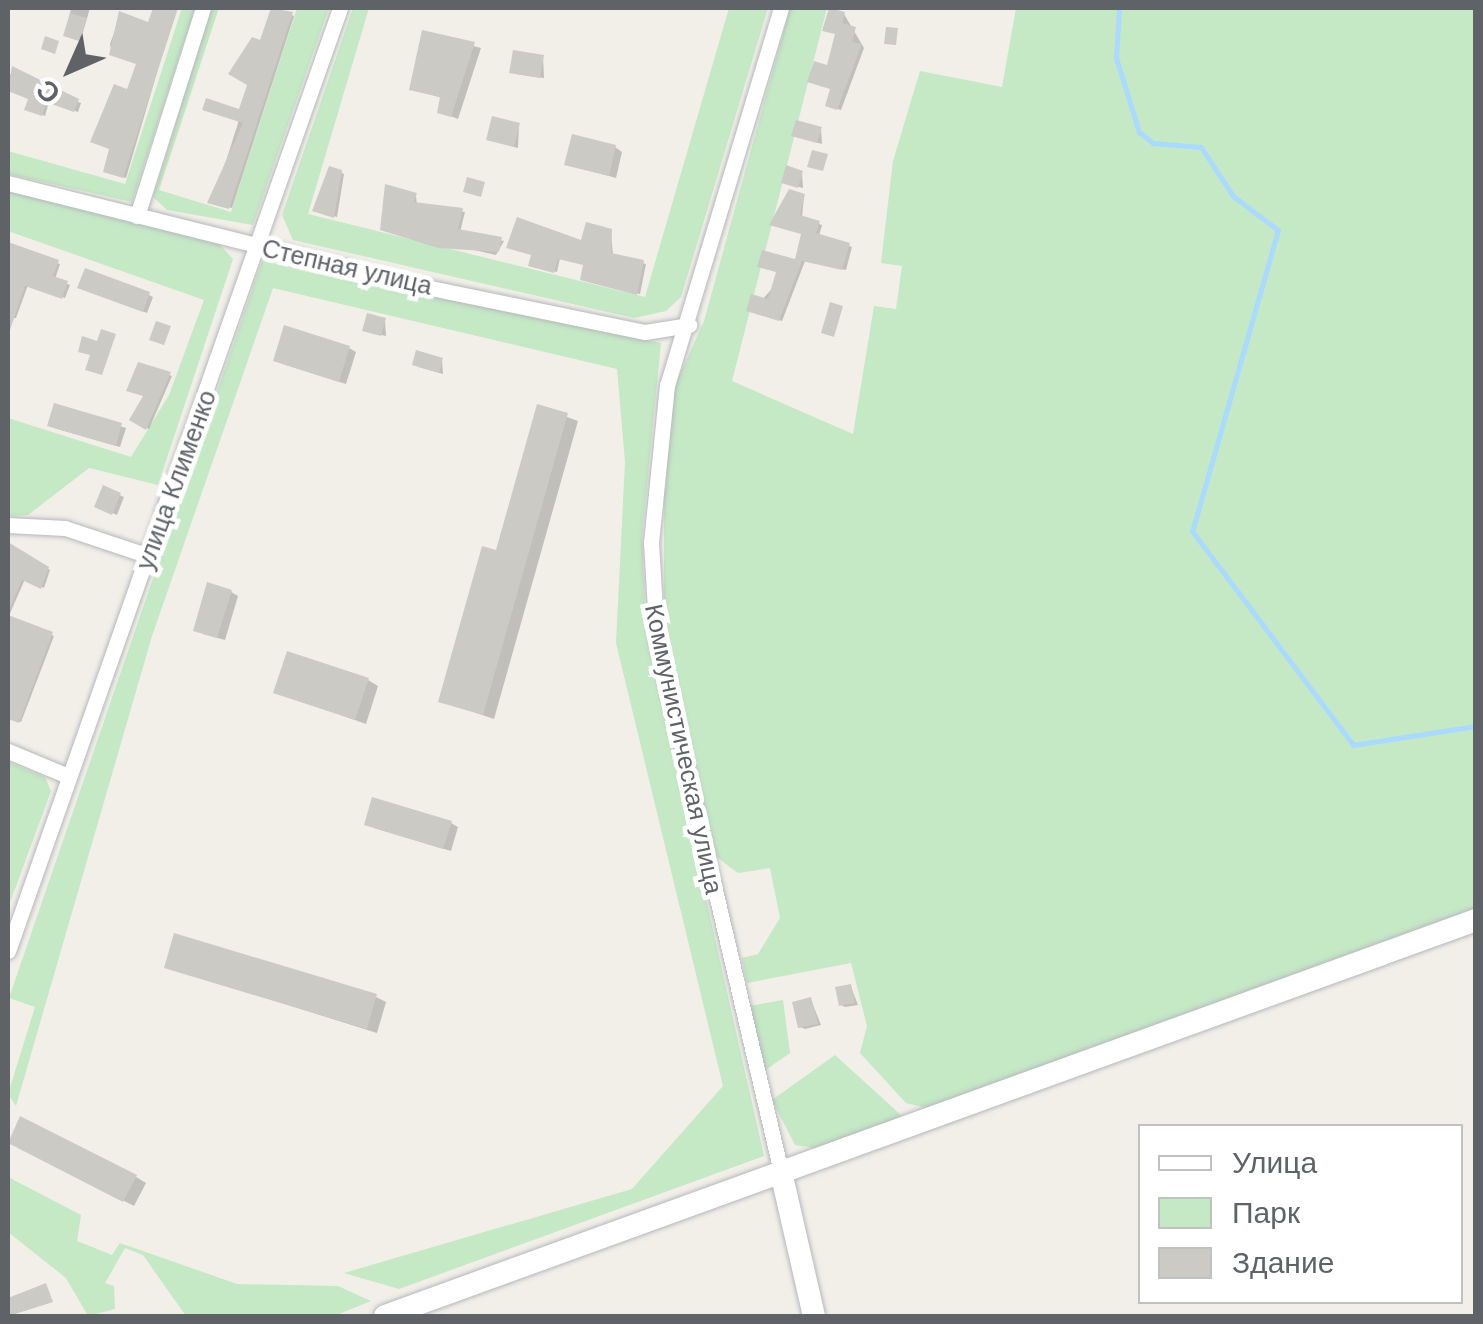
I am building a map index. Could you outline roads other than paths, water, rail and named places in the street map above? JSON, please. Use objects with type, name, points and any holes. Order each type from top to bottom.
[{"type":"street","points":[[136,216],[203,8]]},
{"type":"street","name":"улица Клименко","points":[[8,951],[260,247],[340,8]]},
{"type":"street","name":"Коммунистическая улица","points":[[781,8],[689,325],[667,385],[652,594],[814,1316]]},
{"type":"street","name":"Степная улица","points":[[8,183],[260,247],[645,332],[689,325]]},
{"type":"street","points":[[8,524],[65,528],[148,556]]},
{"type":"street","points":[[8,752],[68,776]]},
{"type":"street","points":[[384,1316],[1476,920]]},
{"type":"waterway","points":[[1119,8],[1116,58],[1139,132],[1153,143],[1201,147],[1233,196],[1278,230],[1192,531],[1353,745],[1476,726]]}]
